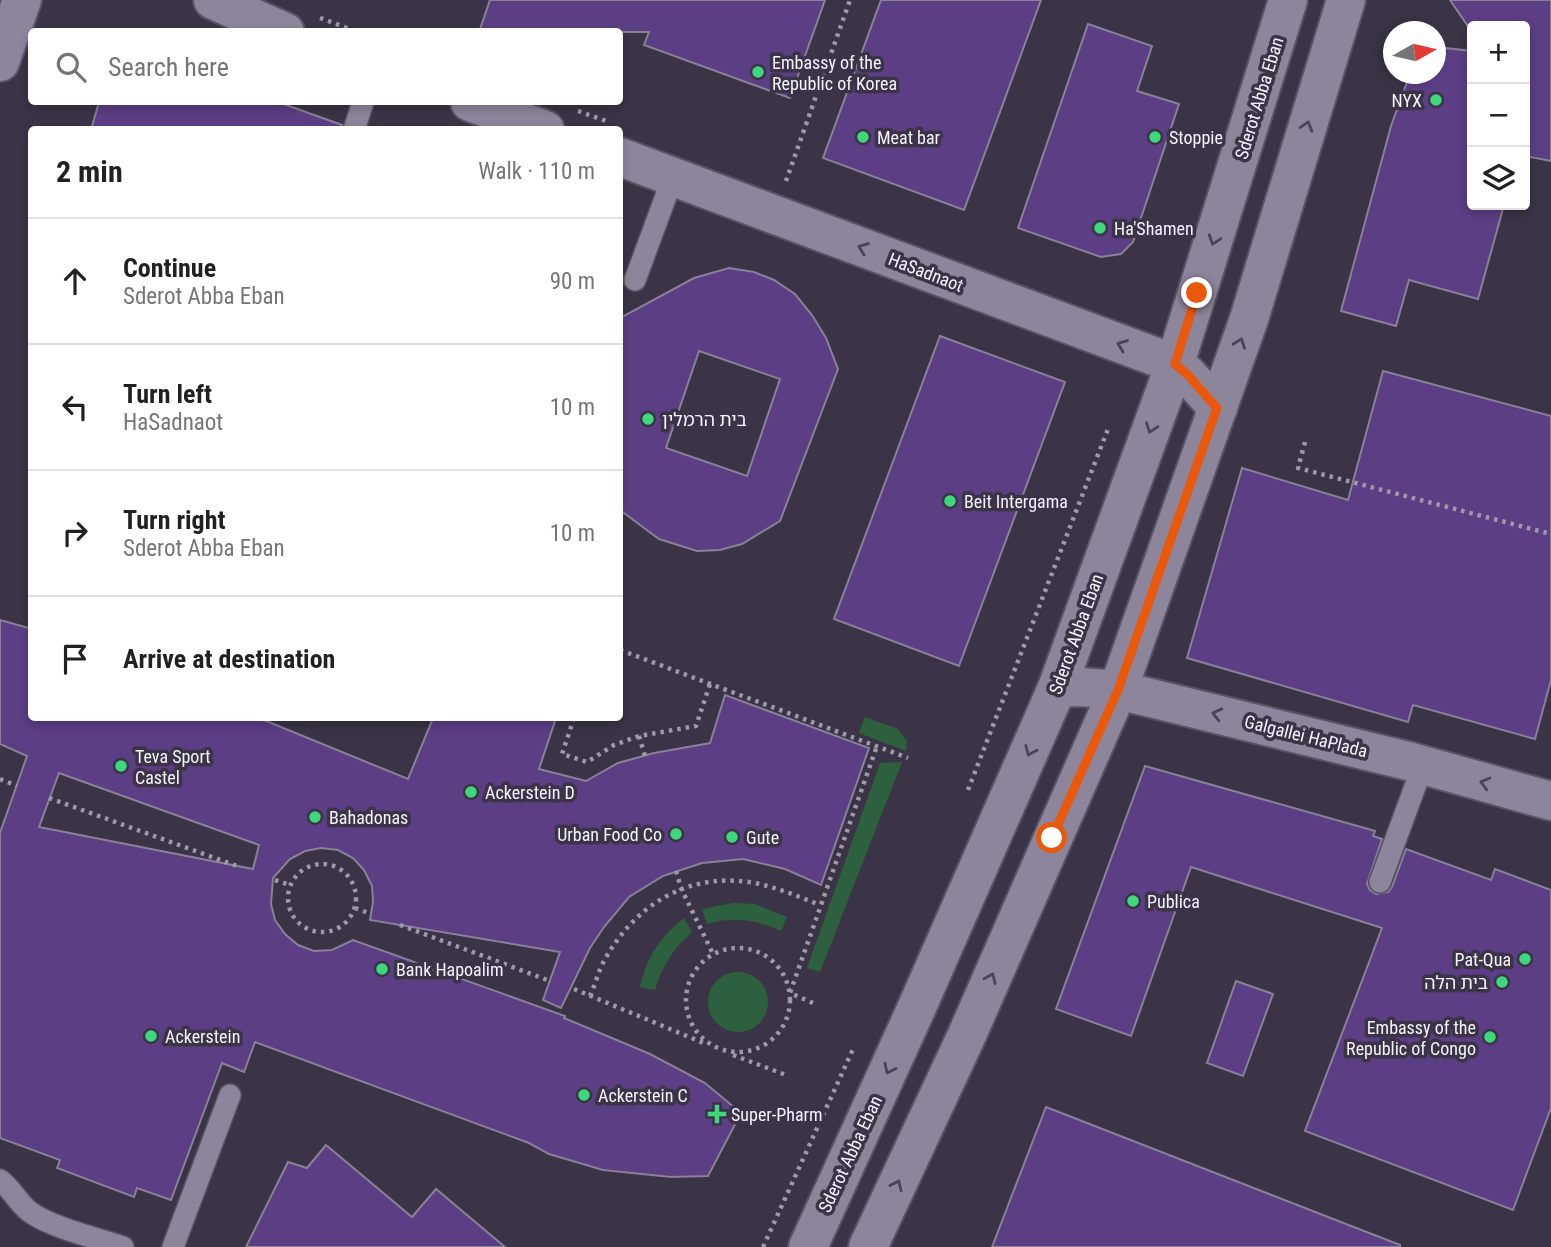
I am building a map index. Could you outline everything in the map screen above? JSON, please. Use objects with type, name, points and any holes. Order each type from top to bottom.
[{"type":"main road","points":[[0,62],[22,0]]},
{"type":"main road","points":[[213,0],[276,28]]},
{"type":"main road","name":"Sderot Abba Eban","points":[[808,1247],[1057,688],[1175,364],[1288,0]]},
{"type":"main road","points":[[868,1247],[966,1037],[1118,690],[1249,319],[1346,0]]},
{"type":"main road","points":[[477,105],[523,126]]},
{"type":"main road","name":"HaSadnaot","points":[[623,158],[1175,364],[1217,408]]},
{"type":"main road","name":"Galgallei HaPlada","points":[[1057,688],[1099,687],[1118,690],[1423,765],[1551,801]]},
{"type":"lane","points":[[355,126],[362,105]]},
{"type":"lane","points":[[635,280],[673,177]]},
{"type":"lane","points":[[1380,882],[1423,765]]},
{"type":"lane","points":[[173,1247],[230,1095]]},
{"type":"lane","points":[[0,1180],[10,1187],[30,1212],[44,1220],[123,1247]]},
{"type":"path","points":[[784,185],[850,0]]},
{"type":"path","points":[[967,794],[1113,417]]},
{"type":"path","points":[[1305,442],[1298,468],[1551,534]]},
{"type":"path","points":[[623,651],[908,758]]},
{"type":"path","points":[[573,721],[562,754],[587,762],[614,745],[639,736],[696,726],[710,684]]},
{"type":"path","points":[[639,736],[645,756]]},
{"type":"path","points":[[790,993],[786,979],[768,957],[755,950],[726,949],[699,964],[690,978],[686,994],[686,1012],[703,1040],[717,1049],[733,1053],[749,1052],[763,1047],[775,1037],[784,1024],[790,993],[877,746]]},
{"type":"path","points":[[0,779],[17,786]]},
{"type":"path","points":[[49,798],[237,866]]},
{"type":"path","points":[[317,864],[331,865],[344,872],[352,883],[356,895],[355,908],[348,920],[337,929],[312,931],[299,924],[290,912],[290,885],[304,869],[317,864]]},
{"type":"path","points":[[676,871],[681,888],[713,954]]},
{"type":"path","points":[[275,880],[290,885]]},
{"type":"path","points":[[590,996],[602,963],[615,944],[643,911],[681,888],[704,881],[748,882],[785,891],[821,905]]},
{"type":"path","points":[[355,908],[371,914]]},
{"type":"path","points":[[400,925],[550,981]]},
{"type":"path","points":[[574,989],[786,1075]]},
{"type":"path","points":[[790,993],[813,1003]]},
{"type":"path","points":[[763,1247],[855,1046]]},
{"type":"green space","points":[[865,717],[898,729],[907,741],[906,751],[859,733]]},
{"type":"green space","points":[[902,762],[820,972],[807,968],[880,763]]},
{"type":"green space","points":[[733,903],[755,904],[787,917],[781,931],[745,920],[707,924],[702,909]]},
{"type":"green space","points":[[684,918],[692,932],[669,958],[655,990],[640,987],[646,966],[656,948]]},
{"type":"green space","points":[[738,972],[755,977],[763,985],[768,1002],[763,1019],[755,1027],[738,1032],[721,1027],[713,1019],[708,1002],[713,985],[721,977]]},
{"type":"building","name":"Embassy of the Republic of Korea","points":[[490,0],[825,0],[790,98],[644,45],[649,32],[623,32],[623,28],[480,28]]},
{"type":"building","points":[[881,0],[1041,0],[964,210],[823,158]]},
{"type":"building","points":[[1450,0],[1551,0],[1551,161],[1530,157],[1530,21],[1467,21],[1467,25]]},
{"type":"building","points":[[1088,24],[1152,46],[1137,91],[1179,104],[1133,242],[1121,254],[1101,257],[1018,228]]},
{"type":"building","points":[[1446,48],[1467,50],[1467,210],[1503,210],[1478,299],[1409,280],[1396,326],[1341,311],[1391,126],[1406,84],[1446,84]]},
{"type":"building","points":[[98,105],[286,105],[342,125],[342,126],[92,126]]},
{"type":"building","name":"בית הרמלין","points":[[729,268],[754,272],[774,280],[795,294],[812,315],[826,338],[838,369],[780,521],[742,544],[720,550],[697,551],[659,539],[623,512],[623,316],[694,278]],"holes":[[[699,351],[780,379],[747,476],[666,448]]]},
{"type":"building","name":"Beit Intergama","points":[[940,336],[1065,382],[959,666],[834,619]]},
{"type":"building","points":[[1383,371],[1551,416],[1551,680],[1535,739],[1413,705],[1408,722],[1187,658],[1242,468],[1348,500]]},
{"type":"building","points":[[0,620],[28,628],[28,721],[266,721],[408,779],[432,721],[555,721],[539,769],[586,781],[618,763],[654,753],[710,743],[725,695],[869,748],[821,885],[785,869],[743,859],[702,863],[663,876],[629,897],[604,927],[590,948],[561,1008],[543,1000],[560,952],[370,920],[372,886],[364,870],[353,858],[338,850],[321,848],[305,851],[290,859],[273,878],[271,904],[275,920],[285,934],[298,945],[314,951],[332,950],[353,940],[565,1016],[564,1018],[650,1054],[705,1083],[741,1113],[708,1176],[671,1177],[603,1170],[549,1154],[529,1143],[255,1042],[244,1072],[222,1063],[171,1200],[137,1188],[134,1197],[57,1168],[60,1160],[0,1138],[0,833],[27,756],[0,744]],"holes":[[[59,773],[259,845],[253,869],[39,827]]]},
{"type":"building","points":[[1145,766],[1375,831],[1373,836],[1382,839],[1367,884],[1376,894],[1388,892],[1392,887],[1406,849],[1491,880],[1495,869],[1551,890],[1551,1108],[1513,1210],[1305,1131],[1382,928],[1191,867],[1131,1036],[1056,1009]]},
{"type":"building","points":[[1236,981],[1273,994],[1243,1076],[1207,1063]]},
{"type":"building","points":[[1046,1107],[1400,1245],[1400,1247],[992,1247]]},
{"type":"building","points":[[326,1145],[412,1217],[436,1189],[505,1247],[246,1247],[288,1162],[307,1168]]},
{"type":"place","name":"Embassy of the Republic of Korea","points":[[758,72]]},
{"type":"place","name":"NYX","points":[[1436,100]]},
{"type":"place","name":"Meat bar","points":[[863,137]]},
{"type":"place","name":"Stoppie","points":[[1155,137]]},
{"type":"place","name":"Ha'Shamen","points":[[1100,228]]},
{"type":"place","name":"בית הרמלין","points":[[648,419]]},
{"type":"place","name":"Beit Intergama","points":[[950,501]]},
{"type":"place","name":"Teva Sport Castel","points":[[121,766]]},
{"type":"place","name":"Ackerstein D","points":[[471,792]]},
{"type":"place","name":"Bahadonas","points":[[315,817]]},
{"type":"place","name":"Urban Food Co","points":[[676,834]]},
{"type":"place","name":"Gute","points":[[732,837]]},
{"type":"place","name":"Publica","points":[[1133,901]]},
{"type":"place","name":"Pat-Qua","points":[[1525,959]]},
{"type":"place","name":"Bank Hapoalim","points":[[382,969]]},
{"type":"place","name":"בית הלה","points":[[1502,982]]},
{"type":"place","name":"Ackerstein","points":[[151,1036]]},
{"type":"place","name":"Embassy of the Republic of Congo","points":[[1490,1037]]},
{"type":"place","name":"Ackerstein C","points":[[584,1095]]},
{"type":"place","name":"Super-Pharm","points":[[717,1114]]},
{"type":"route","points":[[1052,838],[1118,690],[1217,408],[1175,364],[1197,293]]}]
